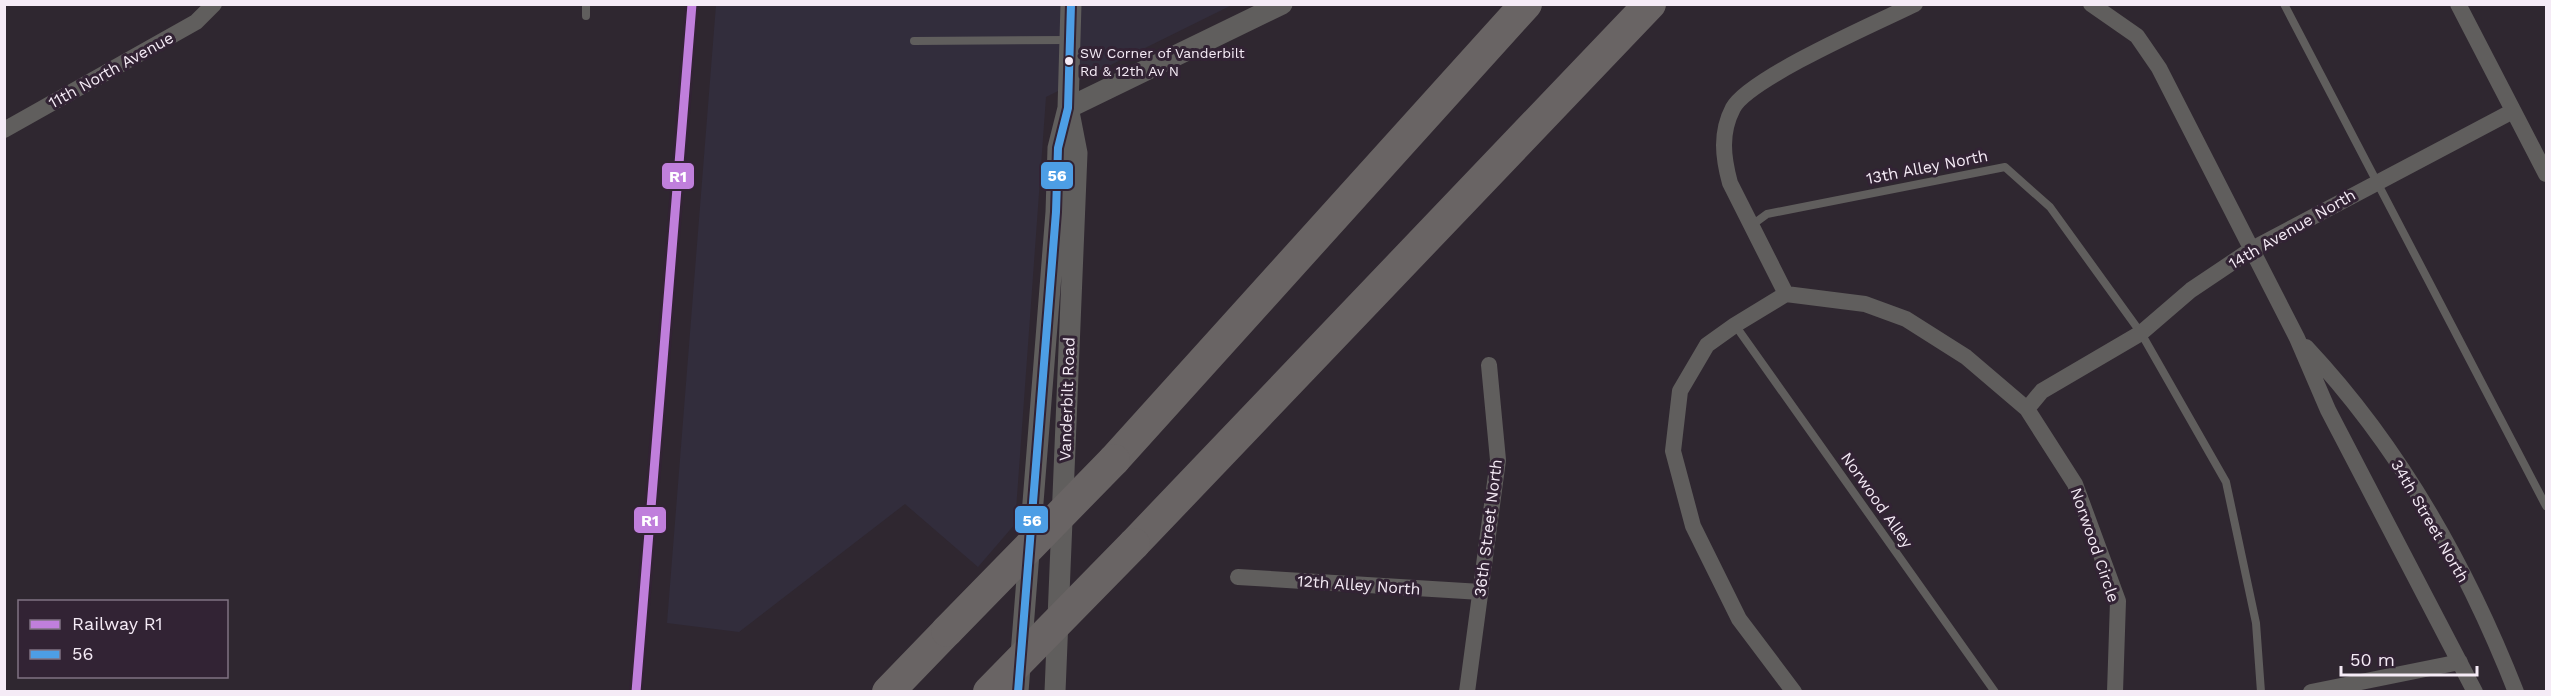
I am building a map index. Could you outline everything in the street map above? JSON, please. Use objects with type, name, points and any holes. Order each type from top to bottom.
[{"type":"highway","points":[[888,692],[1114,460],[1526,4]]},
{"type":"highway","points":[[989,692],[1649,7]]},
{"type":"street","name":"11th North Avenue","points":[[4,130],[196,22],[214,4]]},
{"type":"street","name":"Vanderbilt Road","points":[[1018,692],[1056,212],[1058,148],[1068,108],[1071,4]]},
{"type":"street","points":[[1068,108],[1282,4]]},
{"type":"street","points":[[1794,692],[1739,619],[1693,526],[1673,451],[1680,391],[1707,345],[1785,294],[1730,183],[1724,163],[1722,141],[1733,106],[1759,84],[1791,65],[1915,4]]},
{"type":"street","name":"34th Street North","points":[[2091,4],[2137,36],[2159,68],[2297,338],[2328,410],[2475,692]]},
{"type":"street","points":[[2458,4],[2547,174]]},
{"type":"street","name":"Vanderbilt Road","points":[[1054,692],[1077,153],[1068,108]]},
{"type":"street","name":"14th Avenue North","points":[[2027,409],[2042,391],[2141,333],[2191,290],[2252,249],[2513,111]]},
{"type":"street","name":"Norwood Circle","points":[[1785,294],[1865,304],[1906,319],[1966,357],[2027,409],[2075,484],[2118,601],[2115,692]]},
{"type":"street","name":"34th Street North","points":[[2297,338],[2335,377],[2416,489],[2470,590],[2516,692]]},
{"type":"street","name":"36th Street North","points":[[1467,692],[1498,460],[1489,365]]},
{"type":"street","name":"12th Alley North","points":[[1238,577],[1481,592]]},
{"type":"street","points":[[2311,692],[2343,688],[2460,662]]},
{"type":"street","points":[[1056,670],[1068,692]]},
{"type":"lane","points":[[585,16],[586,4]]},
{"type":"lane","points":[[2284,4],[2547,506]]},
{"type":"lane","points":[[914,41],[1070,40]]},
{"type":"lane","name":"13th Alley North","points":[[1752,225],[1767,214],[2005,167],[2050,207],[2141,333]]},
{"type":"lane","name":"Norwood Alley","points":[[1735,325],[1995,692]]},
{"type":"lane","points":[[2141,333],[2226,482],[2256,624],[2261,692]]},
{"type":"shaded area","points":[[716,5],[1232,5],[1046,97],[1015,524],[978,567],[905,504],[739,632],[667,623]]},
{"type":"rail line","name":"R1","points":[[636,692],[692,4]]},
{"type":"transit line","name":"56","points":[[1018,692],[1056,212],[1058,148],[1068,108],[1071,4]]},
{"type":"place","name":"SW Corner of Vanderbilt Rd & 12th Av N","points":[[1069,61]]}]
